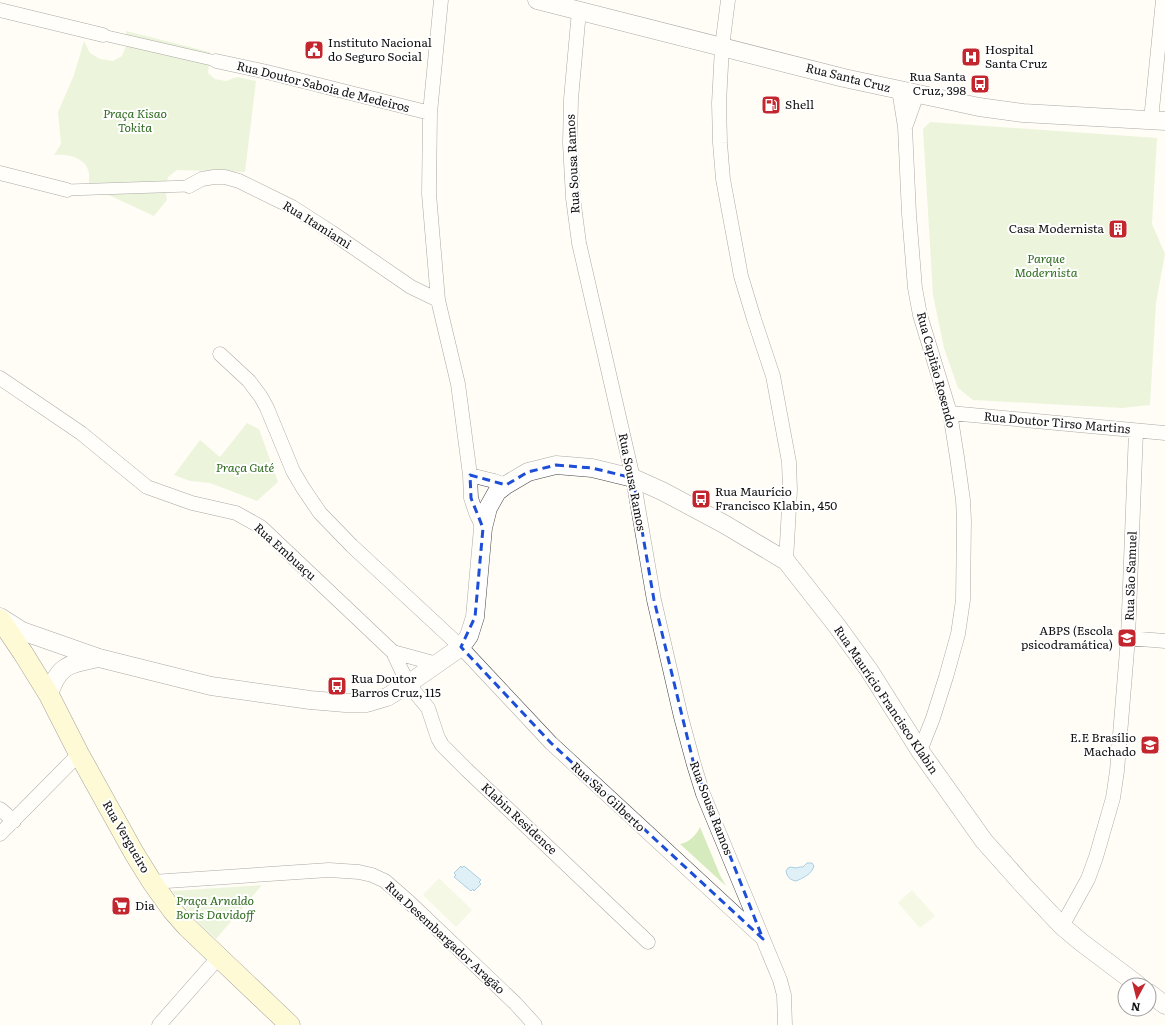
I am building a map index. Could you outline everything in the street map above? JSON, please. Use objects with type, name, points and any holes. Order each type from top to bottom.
[{"type":"main road","name":"Rua Vergueiro","points":[[0,618],[49,695],[79,754],[134,853],[152,882],[172,910],[187,927],[290,1025]]},
{"type":"street","points":[[441,0],[430,113],[429,194],[438,300],[458,384],[470,475],[471,498],[483,528]]},
{"type":"street","name":"Rua Santa Cruz","points":[[537,0],[844,78],[979,107],[1023,113],[1158,120]]},
{"type":"street","points":[[728,0],[722,47],[719,103],[723,179],[741,276],[773,376],[789,462],[790,490],[786,562]]},
{"type":"street","points":[[1158,120],[1163,0]]},
{"type":"street","points":[[0,10],[216,61]]},
{"type":"street","name":"Rua Sousa Ramos","points":[[579,11],[571,99],[570,143],[573,198],[579,243],[633,478],[654,600],[681,717],[703,794],[780,980],[784,995],[785,1025]]},
{"type":"street","name":"Rua Doutor Saboia de Medeiros","points":[[216,61],[261,70],[430,113]]},
{"type":"street","name":"Rua Capitão Rosendo","points":[[899,90],[905,127],[909,214],[915,288],[920,315],[950,413],[963,500],[964,520],[963,600],[958,634],[944,684],[920,751]]},
{"type":"street","name":"Rua Capitão Rosendo","points":[[905,127],[916,94]]},
{"type":"street","points":[[0,173],[67,190],[189,186]]},
{"type":"street","name":"Rua Itamiami","points":[[189,186],[202,180],[214,177],[225,177],[239,181],[292,207],[411,287],[438,300]]},
{"type":"street","name":"Rua São Gilberto","points":[[220,354],[249,381],[261,397],[293,471],[320,513],[352,546],[461,647],[551,743],[763,939]]},
{"type":"street","name":"Rua Embuaçu","points":[[0,378],[81,433],[147,487],[192,503],[236,513],[261,527],[393,652],[408,684]]},
{"type":"street","name":"Rua Doutor Tirso Martins","points":[[950,413],[1165,433]]},
{"type":"street","name":"Rua São Samuel","points":[[1062,926],[1088,879],[1113,798],[1117,771],[1128,638],[1136,431]]},
{"type":"street","name":"Rua Maurício Francisco Klabin","points":[[461,647],[469,636],[475,617],[483,528],[486,514],[497,492],[528,472],[556,465],[592,468],[633,478],[662,490],[724,524],[786,562],[837,626],[869,670],[920,751],[984,841],[1062,926],[1127,977]]},
{"type":"street","points":[[470,475],[506,485]]},
{"type":"street","points":[[0,618],[22,631],[99,658],[211,686],[310,700],[345,703],[367,703],[387,697],[461,647]]},
{"type":"street","points":[[1128,638],[1165,641]]},
{"type":"street","name":"Rua Embuaçu","points":[[393,652],[437,664]]},
{"type":"street","points":[[49,695],[52,684],[64,668],[75,663],[99,658]]},
{"type":"street","name":"Klabin Residence","points":[[408,684],[428,708],[438,738],[442,745],[648,942]]},
{"type":"street","points":[[0,834],[79,754]]},
{"type":"street","points":[[0,809],[14,821]]},
{"type":"street","name":"Rua Desembargador Aragão","points":[[152,882],[328,870],[359,872],[372,875],[385,881],[409,902],[510,998],[535,1025]]},
{"type":"street","points":[[159,1025],[218,958]]},
{"type":"highlighted area","points":[[556,465],[592,468],[633,478],[654,600],[694,765],[763,939],[551,743],[461,647],[475,617],[483,528],[471,498],[470,475],[506,485],[528,472]]},
{"type":"green space","name":"Praça Kisao Tokita","points":[[126,31],[210,52],[208,73],[215,79],[226,81],[237,77],[256,81],[245,172],[177,170],[168,177],[165,188],[167,200],[154,216],[89,186],[89,173],[84,163],[80,160],[65,155],[54,155],[61,144],[58,112],[74,75],[84,41],[90,53],[100,59],[113,61],[122,56],[127,43]]},
{"type":"green space","name":"Parque Modernista","points":[[930,122],[1157,138],[1152,224],[1165,254],[1156,303],[1150,405],[1122,408],[973,400],[958,388],[944,348],[933,295],[923,129]]},
{"type":"green space","name":"Praça Guté","points":[[247,423],[259,429],[278,482],[257,501],[210,483],[190,481],[174,475],[200,440],[220,457]]},
{"type":"green space","points":[[700,827],[726,886],[680,844],[692,838]]},
{"type":"green space","points":[[439,878],[472,910],[456,927],[423,895]]},
{"type":"green space","name":"Praça Arnaldo Boris Davidoff","points":[[262,885],[216,939],[197,921],[172,891]]},
{"type":"green space","points":[[912,890],[935,916],[920,928],[898,903]]},
{"type":"water","points":[[807,863],[812,863],[814,866],[807,875],[796,881],[788,877],[786,871],[788,868],[803,867]]},
{"type":"water","points":[[461,866],[462,868],[464,866],[481,880],[479,882],[481,884],[474,891],[473,889],[471,891],[454,877],[456,875],[454,873]]},
{"type":"place","name":"Instituto Nacional do Seguro Social","points":[[314,50]]},
{"type":"place","name":"Hospital Santa Cruz","points":[[971,57]]},
{"type":"place","name":"Rua Santa Cruz, 398","points":[[980,84]]},
{"type":"place","name":"Shell","points":[[771,105]]},
{"type":"place","name":"Casa Modernista","points":[[1118,229]]},
{"type":"place","name":"Rua Maurício Francisco Klabin, 450","points":[[701,499]]},
{"type":"place","name":"ABPS (Escola psicodramática)","points":[[1127,638]]},
{"type":"place","name":"Rua Doutor Barros Cruz, 115","points":[[337,686]]},
{"type":"place","name":"E.E Brasílio Machado","points":[[1150,745]]},
{"type":"place","name":"Dia","points":[[121,906]]}]
